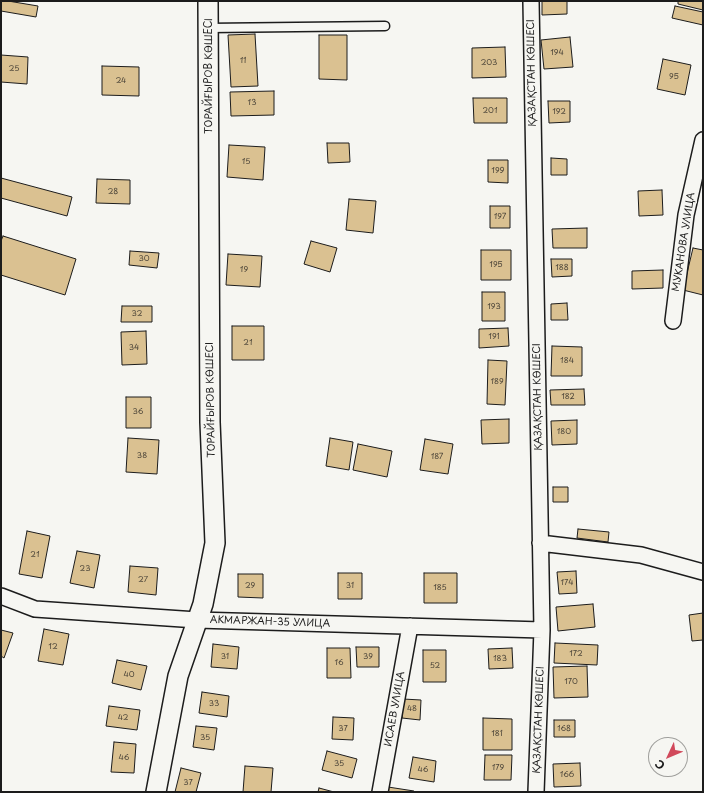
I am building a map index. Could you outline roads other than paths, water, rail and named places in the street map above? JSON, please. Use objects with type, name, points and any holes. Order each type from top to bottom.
[{"type":"street","name":"ТОРАЙҒЫРОВ КӨШЕСІ","points":[[156,792],[178,676],[203,604],[214,543],[210,422],[208,1]]},
{"type":"street","name":"ҚАЗАҚСТАН КӨШЕСІ","points":[[531,1],[542,630],[536,792]]},
{"type":"street","name":"МУКАНОВА УЛИЦА","points":[[673,321],[686,215],[703,140]]},
{"type":"street","points":[[540,543],[641,555],[703,572]]},
{"type":"street","name":"АКМАРЖАН-35 УЛИЦА","points":[[1,596],[35,609],[197,620],[542,630]]},
{"type":"street","name":"ИСАЕВ УЛИЦА","points":[[380,792],[410,626]]},
{"type":"lane","points":[[208,28],[385,26]]}]
